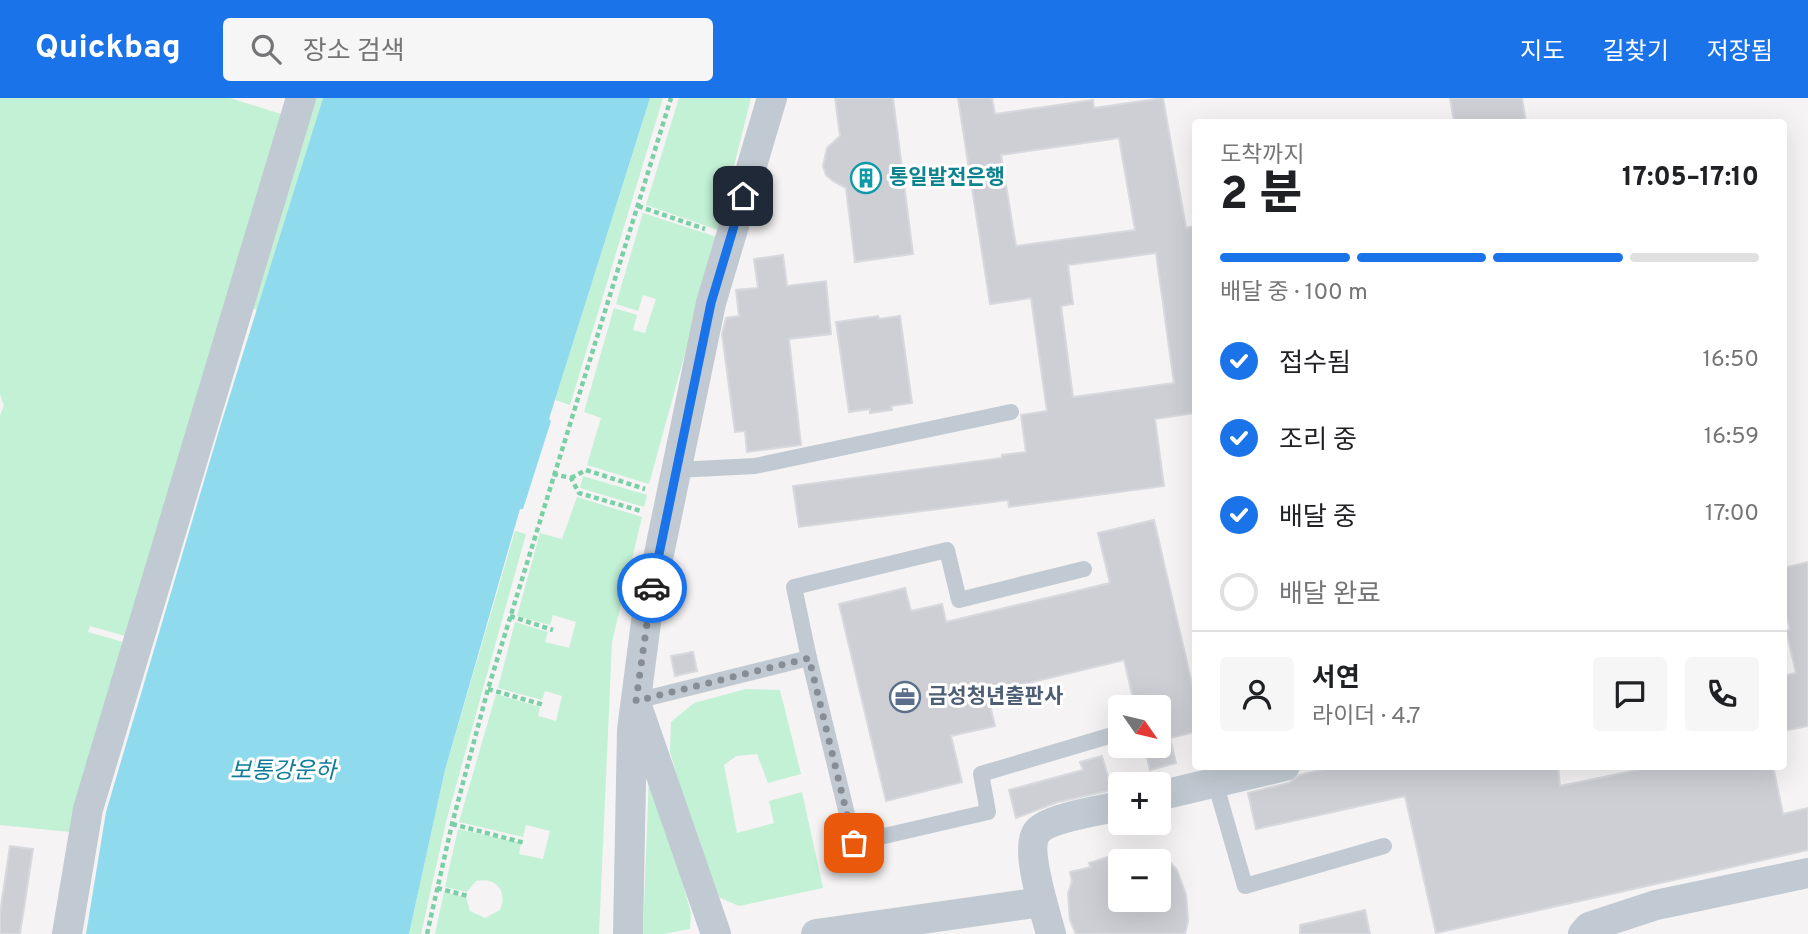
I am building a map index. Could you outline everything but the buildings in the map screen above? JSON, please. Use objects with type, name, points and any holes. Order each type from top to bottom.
[{"type":"street","points":[[67,934],[88,809],[301,98]]},
{"type":"street","points":[[628,934],[632,730],[648,607],[711,303],[772,98]]},
{"type":"street","points":[[636,701],[716,934]]},
{"type":"street","points":[[1171,793],[1252,770]]},
{"type":"street","points":[[1051,934],[1032,848],[1037,832],[1049,823],[1108,809]]},
{"type":"street","points":[[1583,934],[1589,927],[1656,905],[1808,873]]},
{"type":"street","points":[[816,934],[1042,902]]},
{"type":"lane","points":[[676,470],[755,466],[1011,412]]},
{"type":"lane","points":[[1084,569],[959,600],[947,550],[794,587],[854,843],[988,812],[981,774],[1108,736]]},
{"type":"lane","points":[[636,701],[809,658]]},
{"type":"lane","points":[[1215,782],[1245,886],[1384,846]]},
{"type":"path","points":[[427,934],[452,824],[488,689],[671,98]]},
{"type":"path","points":[[637,206],[718,233]]},
{"type":"path","points":[[553,474],[571,478],[586,470],[650,490]]},
{"type":"path","points":[[571,478],[579,493],[645,512]]},
{"type":"path","points":[[510,616],[553,630]]},
{"type":"path","points":[[488,689],[544,705]]},
{"type":"path","points":[[452,824],[525,843]]},
{"type":"path","points":[[437,888],[468,896]]},
{"type":"green space","points":[[0,98],[230,98],[281,114],[125,636],[90,626],[88,632],[123,642],[70,832],[0,825],[0,415],[4,406],[0,394]]},
{"type":"green space","points":[[310,98],[323,98],[257,310],[248,307]]},
{"type":"green space","points":[[650,98],[663,98],[570,405],[555,400]]},
{"type":"green space","points":[[679,98],[751,98],[718,230],[646,205]]},
{"type":"green space","points":[[643,213],[717,237],[649,484],[587,465],[601,418],[584,412],[614,308],[637,315],[633,330],[645,333],[656,299],[643,295],[638,311],[616,304]]},
{"type":"green space","points":[[583,476],[647,495],[644,507],[580,488]]},
{"type":"green space","points":[[577,497],[642,517],[612,642],[599,934],[435,934],[444,892],[466,897],[470,911],[485,918],[500,910],[502,903],[499,887],[489,881],[476,881],[467,892],[445,887],[458,829],[521,843],[519,854],[543,859],[550,831],[526,825],[523,837],[459,822],[496,694],[540,707],[538,716],[556,721],[562,696],[545,691],[542,700],[498,688],[515,622],[548,632],[545,642],[569,648],[576,622],[553,615],[550,625],[517,616],[540,533],[562,539]]},
{"type":"green space","points":[[515,531],[526,534],[446,822],[421,934],[409,934],[445,770]]},
{"type":"green space","points":[[746,689],[780,690],[801,774],[768,783],[757,754],[736,756],[724,765],[737,833],[774,823],[769,801],[802,792],[823,888],[739,906],[716,896],[670,752],[671,722],[694,703]]},
{"type":"green space","points":[[649,774],[653,776],[691,913],[690,929],[663,934],[643,934]]},
{"type":"water","name":"보통강운하","points":[[323,98],[650,98],[549,419],[551,421],[523,509],[520,509],[445,770],[409,934],[86,934],[106,812],[220,427]]},
{"type":"way so far","points":[[652,588],[636,701],[809,658],[854,843]]},
{"type":"place","name":"통일발전은행","points":[[866,178]]},
{"type":"place","name":"금성청년출판사","points":[[905,697]]},
{"type":"route","points":[[652,588],[711,303],[743,196]]}]
